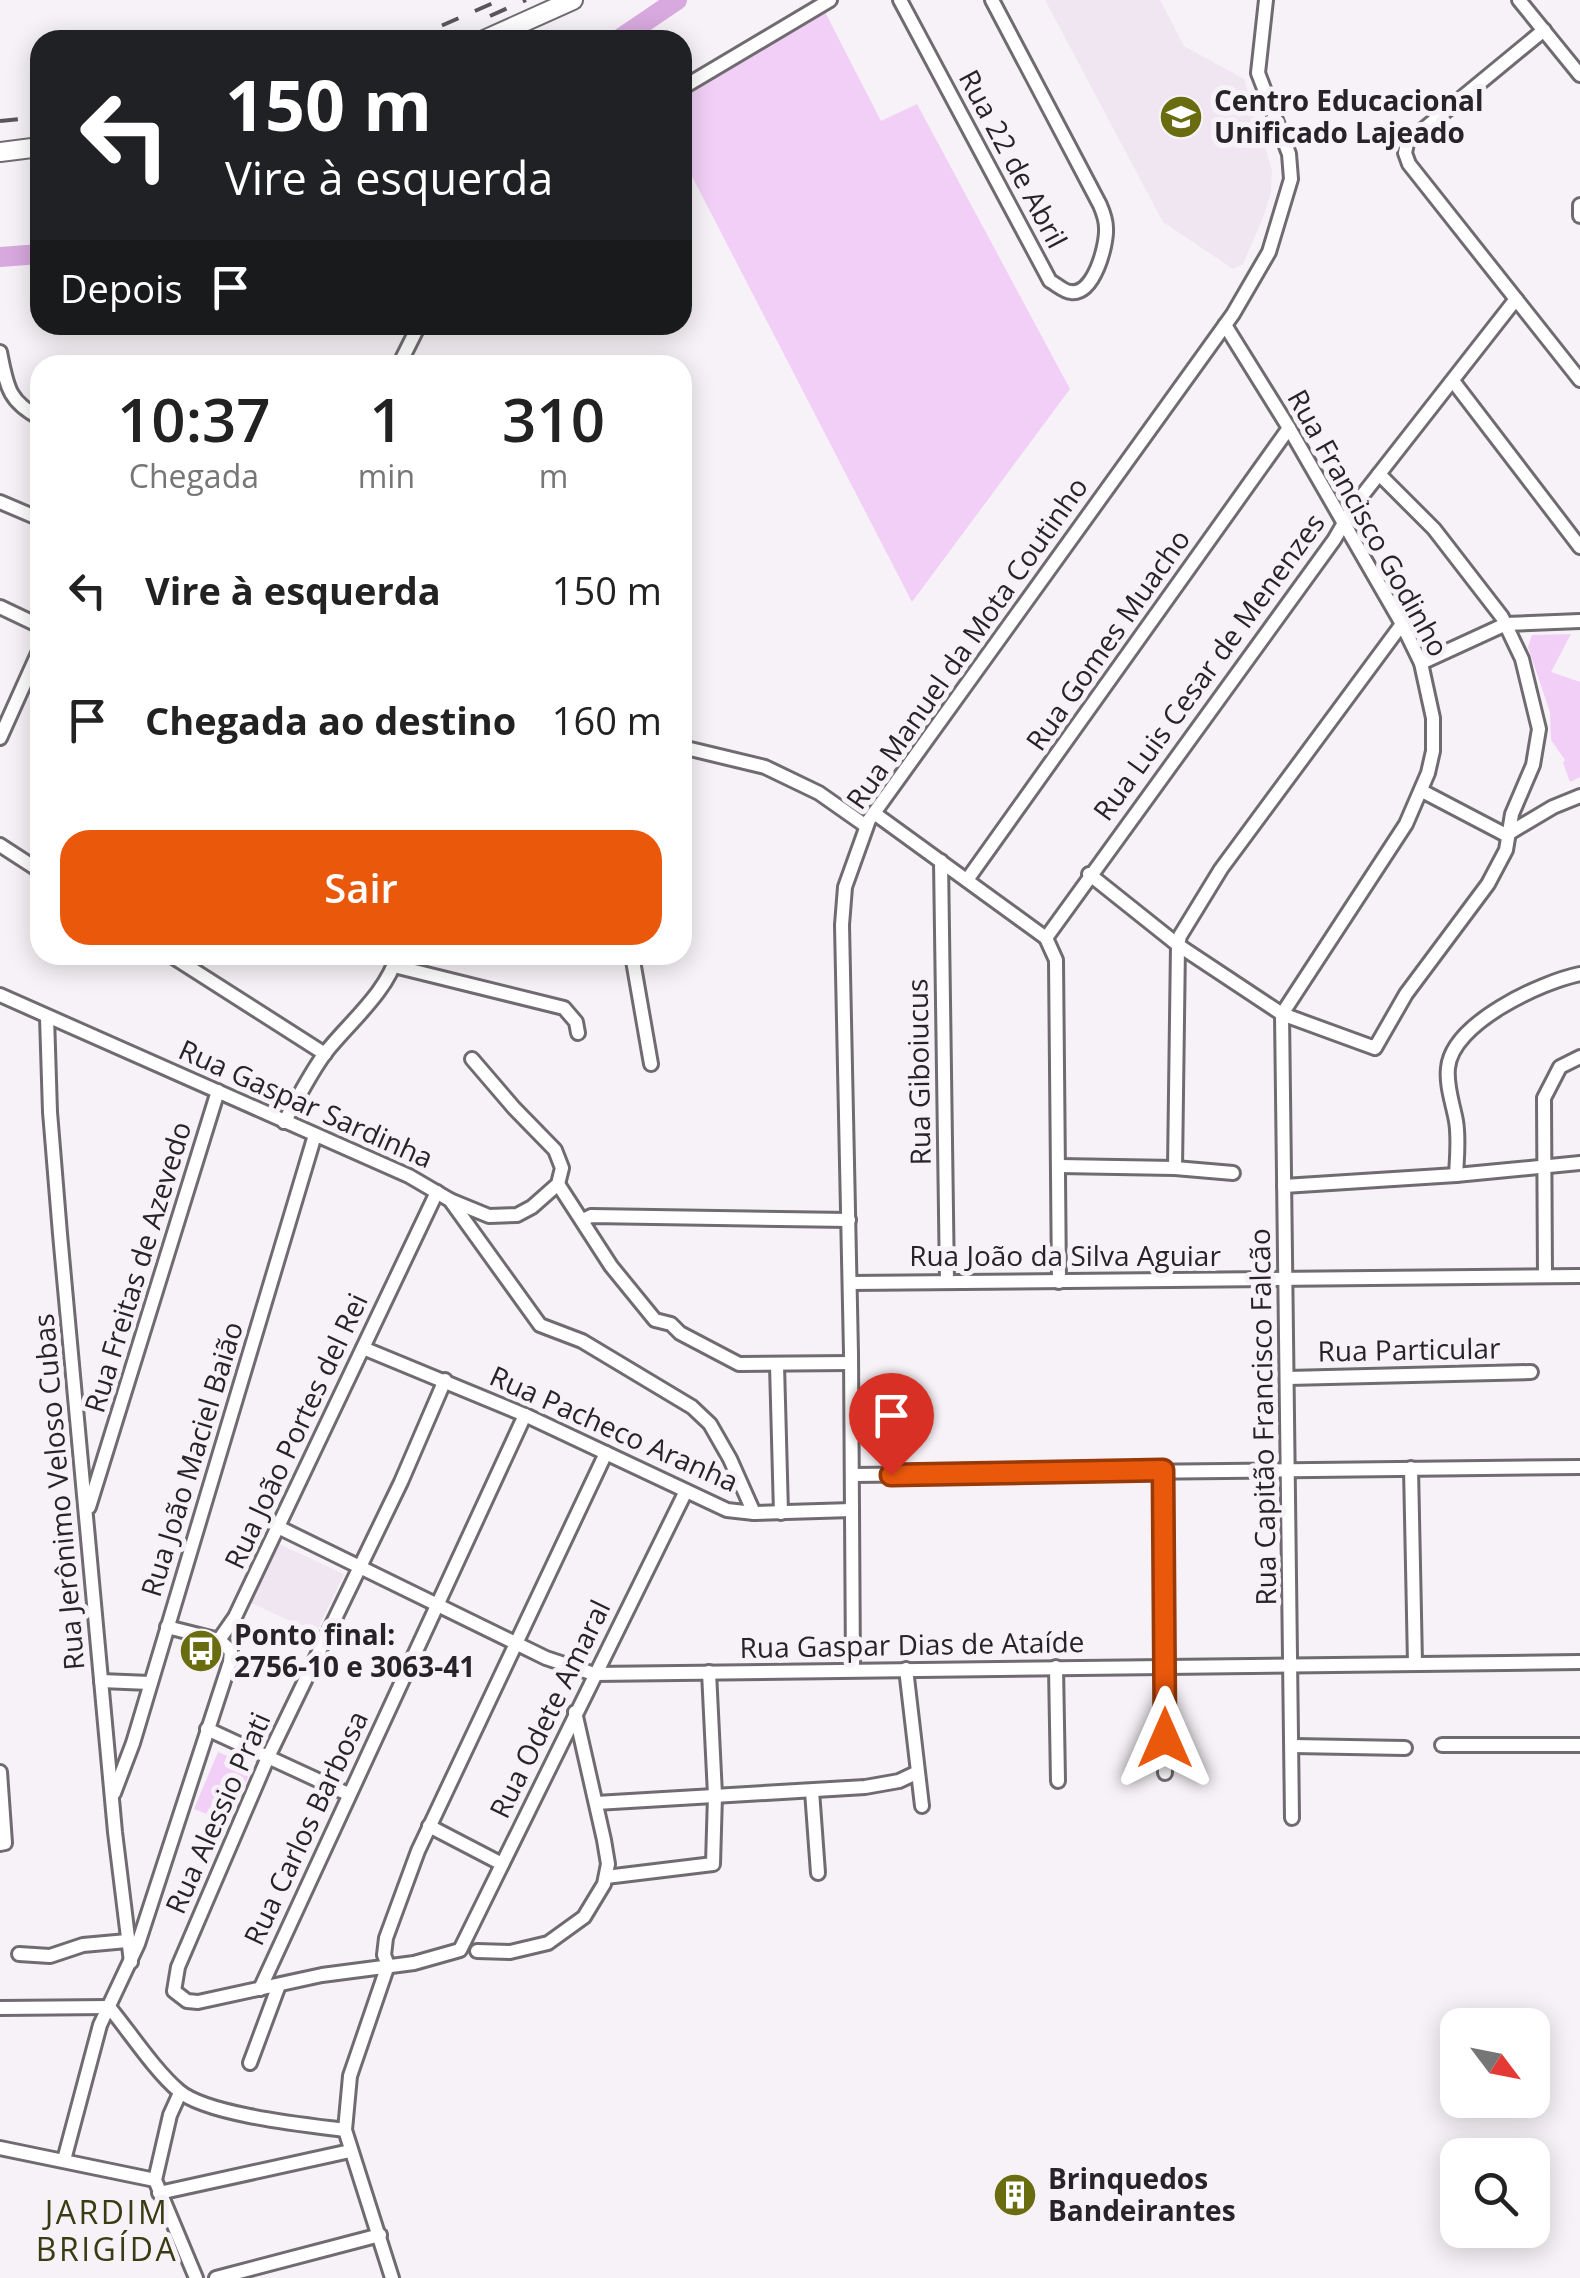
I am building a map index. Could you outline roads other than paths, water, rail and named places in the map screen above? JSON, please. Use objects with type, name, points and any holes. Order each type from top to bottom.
[{"type":"main road","points":[[506,30],[573,0]]},
{"type":"main road","points":[[0,152],[30,148]]},
{"type":"street","points":[[692,82],[830,0]]},
{"type":"street","name":"Rua 22 de Abril","points":[[900,0],[1050,281],[1068,292],[1081,290],[1097,269],[1106,232],[1100,204],[992,0]]},
{"type":"street","name":"Rua Manuel da Mota Coutinho","points":[[853,1670],[852,1363],[842,925],[845,887],[874,813],[1225,325],[1268,252],[1292,179],[1289,154],[1258,72],[1261,2]]},
{"type":"street","points":[[1524,2],[1580,75]]},
{"type":"street","points":[[1544,30],[1406,143],[1405,153],[1409,164],[1580,380]]},
{"type":"street","points":[[1580,205],[1580,216]]},
{"type":"street","name":"Rua Luis Cesar de Menenzes","points":[[1046,938],[1379,474],[1516,299]]},
{"type":"street","name":"Rua Francisco Godinho","points":[[1225,325],[1402,624],[1422,663],[1433,718],[1432,751],[1422,790],[1406,824],[1282,1014]]},
{"type":"street","points":[[0,352],[11,396],[30,412]]},
{"type":"street","points":[[1452,381],[1580,547]]},
{"type":"street","name":"Rua Gomes Muacho","points":[[967,880],[1289,428]]},
{"type":"street","points":[[1090,874],[1178,944],[1282,1014],[1375,1048],[1406,994],[1488,884],[1506,850],[1506,835],[1533,765],[1540,729],[1522,659],[1506,624],[1434,529],[1379,474]]},
{"type":"street","points":[[0,502],[30,515]]},
{"type":"street","points":[[0,607],[30,621]]},
{"type":"street","points":[[1422,663],[1506,624],[1580,621]]},
{"type":"street","points":[[1175,1168],[1178,944],[1222,869],[1402,624]]},
{"type":"street","points":[[0,738],[30,672]]},
{"type":"street","points":[[24,686],[30,686]]},
{"type":"street","points":[[692,749],[765,767],[819,793],[866,826]]},
{"type":"street","points":[[1422,790],[1506,835]]},
{"type":"street","points":[[1506,835],[1580,796]]},
{"type":"street","points":[[874,813],[1046,938],[1056,960],[1058,1282]]},
{"type":"street","points":[[0,845],[30,864]]},
{"type":"street","name":"Rua Giboiucus","points":[[940,861],[948,1282]]},
{"type":"street","points":[[186,965],[325,1054]]},
{"type":"street","points":[[284,1122],[325,1054],[392,965]]},
{"type":"street","points":[[409,965],[564,1008],[576,1022],[578,1034]]},
{"type":"street","points":[[634,965],[651,1064]]},
{"type":"street","points":[[1456,1175],[1458,1141],[1448,1066],[1456,1048],[1505,1003],[1580,974]]},
{"type":"street","name":"Rua Gaspar Sardinha","points":[[0,996],[315,1135],[450,1200],[540,1326],[582,1340],[677,1396],[710,1424],[754,1514]]},
{"type":"street","name":"Rua Capitão Francisco Falcão","points":[[1282,1014],[1292,1818]]},
{"type":"street","name":"Rua Jerônimo Veloso Cubas","points":[[47,1017],[52,1129],[86,1514],[131,1962]]},
{"type":"street","points":[[1546,1276],[1544,1098],[1560,1067],[1580,1058]]},
{"type":"street","points":[[450,1200],[490,1216],[511,1216],[532,1208],[558,1184],[562,1168],[556,1150],[472,1059]]},
{"type":"street","name":"Rua Freitas de Azevedo","points":[[86,1514],[218,1092]]},
{"type":"street","name":"Rua João Maciel Baião","points":[[113,1796],[133,1742],[315,1135]]},
{"type":"street","points":[[1284,1186],[1580,1163]]},
{"type":"street","points":[[1060,1166],[1232,1173]]},
{"type":"street","points":[[558,1184],[611,1266],[659,1322],[672,1324],[680,1333],[718,1350],[722,1358],[733,1362],[852,1363]]},
{"type":"street","name":"Rua João Portes del Rei","points":[[219,1640],[229,1629],[437,1192]]},
{"type":"street","points":[[583,1220],[591,1216],[849,1220]]},
{"type":"street","name":"Rua João da Silva Aguiar","points":[[850,1283],[1580,1276]]},
{"type":"street","name":"Rua Pacheco Aranha","points":[[363,1348],[525,1415],[727,1510],[754,1514],[852,1510]]},
{"type":"street","points":[[777,1365],[781,1513]]},
{"type":"street","name":"Rua Particular","points":[[1288,1378],[1532,1372]]},
{"type":"street","name":"Rua Alessio Prati","points":[[260,1989],[198,2002],[178,1996],[173,1984],[269,1755],[445,1380]]},
{"type":"street","name":"Rua Carlos Barbosa","points":[[260,1989],[525,1415]]},
{"type":"street","points":[[392,2278],[350,2151],[346,2130],[350,2076],[388,1965],[384,1955],[386,1938],[429,1826],[606,1453]]},
{"type":"street","points":[[852,1475],[1580,1467]]},
{"type":"street","points":[[1411,1468],[1416,1663]]},
{"type":"street","points":[[1163,1470],[1165,1773]]},
{"type":"street","name":"Rua Odete Amaral","points":[[388,1965],[414,1963],[460,1950],[686,1491]]},
{"type":"street","name":"Rua Gaspar Dias de Ataíde","points":[[278,1527],[437,1607],[566,1667],[594,1674],[1580,1662]]},
{"type":"street","points":[[64,2160],[94,2044],[131,1962],[231,1656],[229,1647],[219,1640],[167,1627]]},
{"type":"street","points":[[1056,1667],[1058,1781]]},
{"type":"street","points":[[906,1669],[922,1806]]},
{"type":"street","points":[[606,1877],[710,1867],[716,1859],[709,1672]]},
{"type":"street","points":[[101,1681],[150,1683]]},
{"type":"street","points":[[477,1951],[522,1950],[562,1935],[584,1917],[606,1877],[608,1864],[575,1712]]},
{"type":"street","points":[[207,1729],[348,1794]]},
{"type":"street","points":[[1442,1745],[1580,1745]]},
{"type":"street","points":[[1293,1746],[1405,1748]]},
{"type":"street","points":[[0,1772],[2,1843]]},
{"type":"street","points":[[596,1804],[812,1791],[882,1784],[916,1773]]},
{"type":"street","points":[[812,1791],[818,1873]]},
{"type":"street","points":[[429,1826],[502,1864]]},
{"type":"street","points":[[19,1954],[50,1956],[82,1945],[126,1941]]},
{"type":"street","points":[[260,1989],[388,1965]]},
{"type":"street","points":[[250,2062],[279,1984]]},
{"type":"street","points":[[1,2012],[108,2006]]},
{"type":"street","points":[[108,2006],[180,2092],[271,2121],[346,2130]]},
{"type":"street","points":[[180,2092],[170,2115],[157,2186],[196,2278]]},
{"type":"street","points":[[0,2148],[64,2160],[157,2186],[350,2151]]},
{"type":"street","points":[[216,2278],[380,2236]]},
{"type":"waterway","points":[[633,30],[677,0]]},
{"type":"waterway","points":[[0,257],[30,255]]},
{"type":"railway","points":[[432,30],[500,0]]},
{"type":"railway","points":[[490,16],[526,0]]},
{"type":"railway","points":[[0,121],[30,118]]},
{"type":"place","name":"Centro Educacional Unificado Lajeado","points":[[1181,117]]},
{"type":"place","name":"Ponto final: 2756-10 e 3063-41","points":[[201,1651]]},
{"type":"place","name":"Brinquedos Bandeirantes","points":[[1015,2195]]},
{"type":"district","name":"JARDIM BRIGÍDA","points":[[107,2232]]}]
